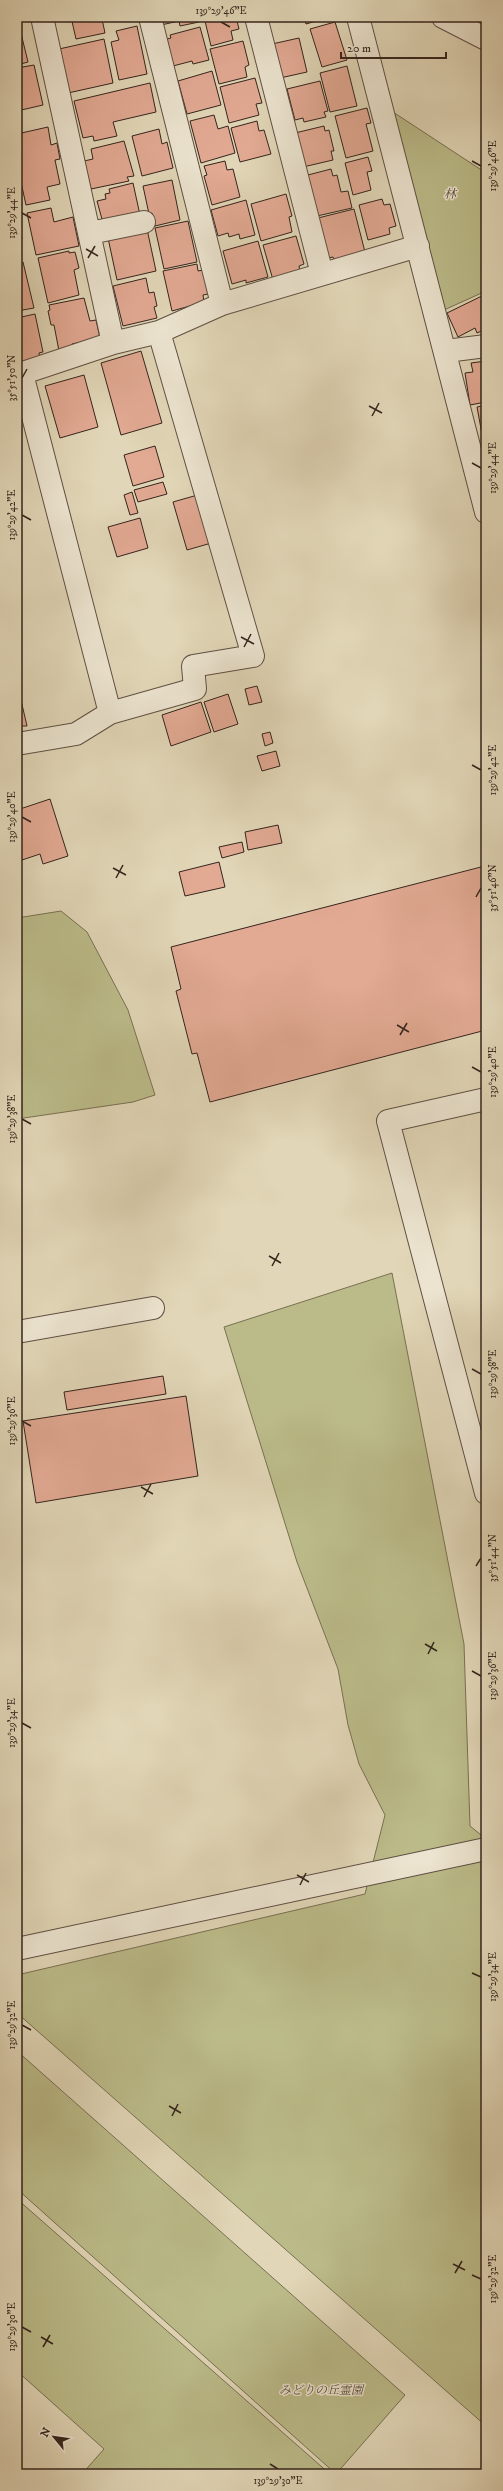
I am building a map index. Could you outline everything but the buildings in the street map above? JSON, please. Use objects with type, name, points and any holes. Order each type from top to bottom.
[{"type":"street","points":[[42,17],[113,343]]},
{"type":"street","points":[[150,17],[222,304]]},
{"type":"street","points":[[256,17],[322,274]]},
{"type":"street","points":[[358,17],[446,351],[480,463],[486,512]]},
{"type":"street","points":[[443,17],[486,39]]},
{"type":"street","points":[[90,233],[144,222]]},
{"type":"street","points":[[110,713],[19,375],[113,343],[159,332],[222,304],[418,246]]},
{"type":"street","points":[[17,744],[76,734],[110,713],[195,689],[193,666],[253,656],[159,332]]},
{"type":"street","points":[[446,351],[486,346]]},
{"type":"street","points":[[486,1099],[388,1121],[486,1494]]},
{"type":"street","points":[[17,1332],[153,1308]]},
{"type":"street","points":[[17,1949],[486,1849]]},
{"type":"green space","name":"林","points":[[393,112],[486,173],[486,291],[444,310]]},
{"type":"green space","points":[[61,911],[87,932],[128,1010],[155,1095],[133,1102],[17,1119],[17,918]]},
{"type":"green space","points":[[392,1273],[464,1644],[470,1826],[486,1839],[486,2426],[17,2013],[17,1975],[365,1894],[385,1815],[359,1764],[348,1725],[338,1669],[297,1562],[224,1327]]},
{"type":"green space","name":"みどりの丘霊園","points":[[17,2051],[405,2395],[336,2474],[17,2189]]},
{"type":"green space","points":[[17,2199],[330,2474],[82,2474],[104,2449],[17,2371]]}]
